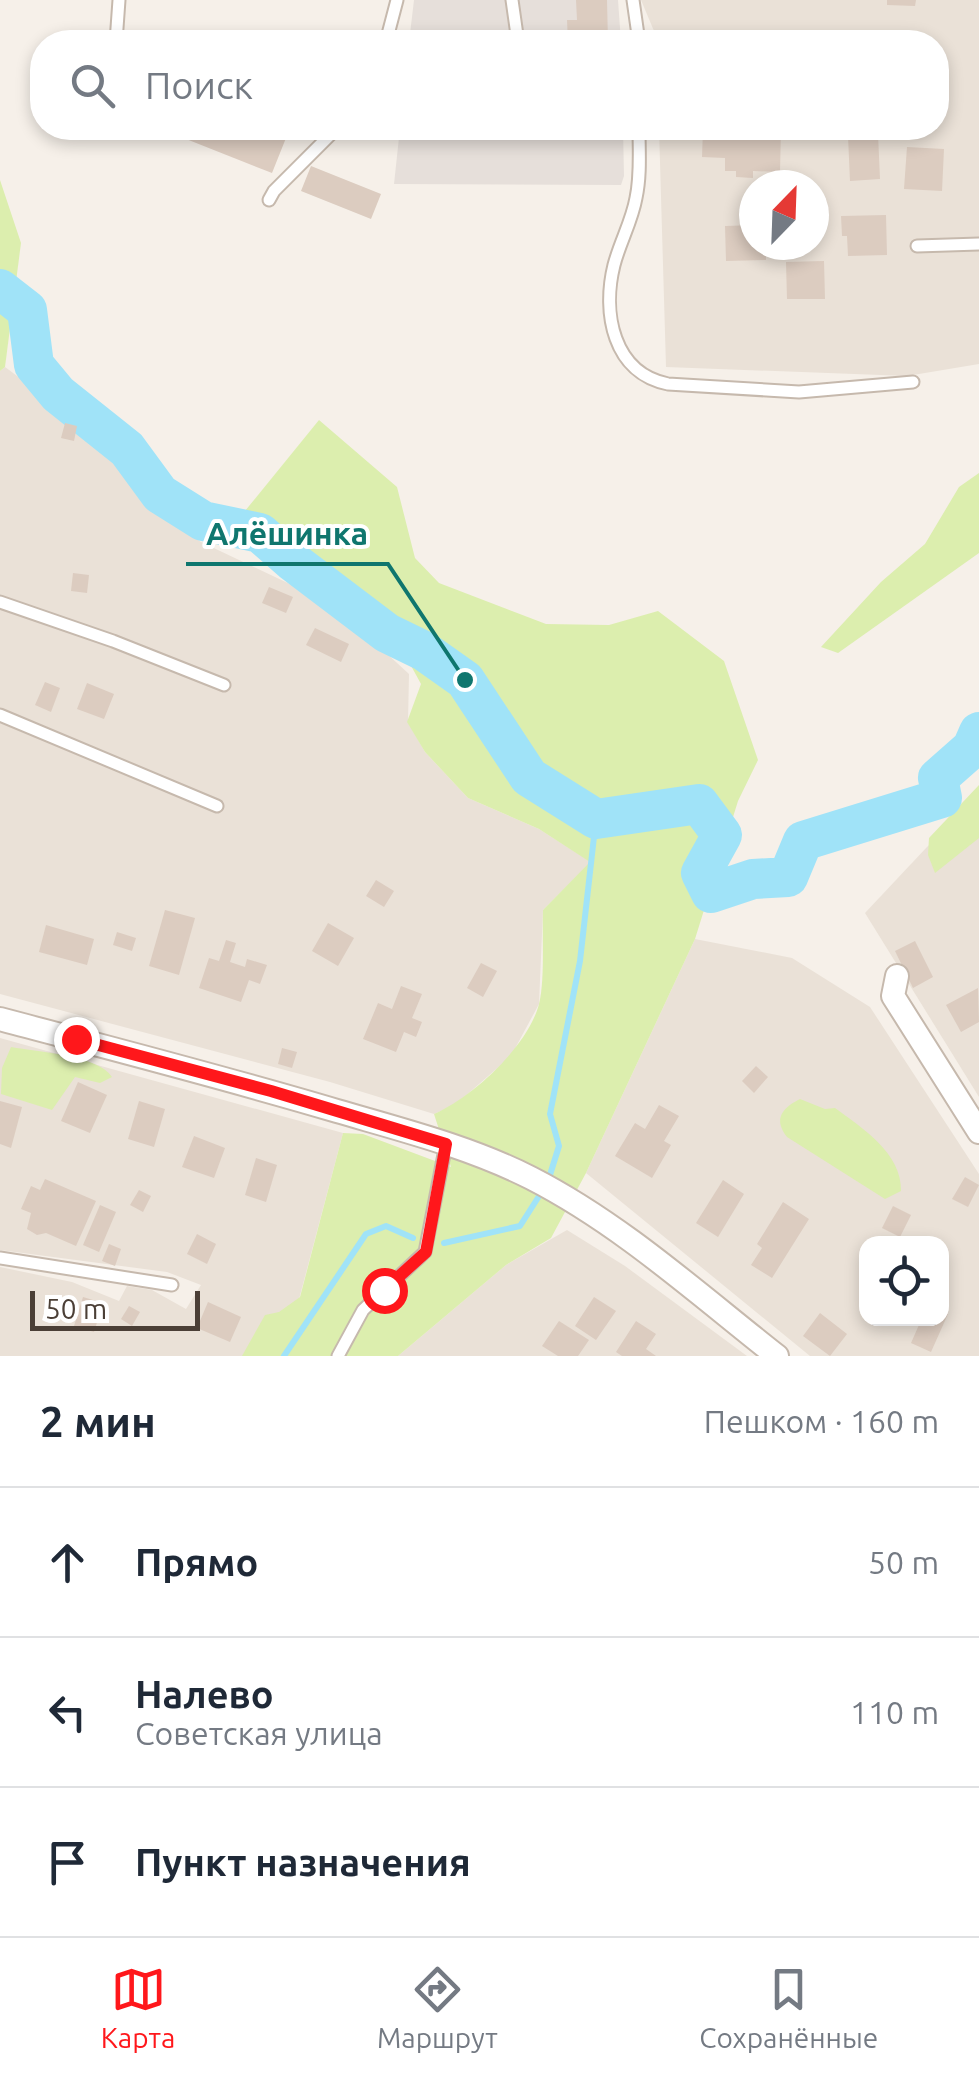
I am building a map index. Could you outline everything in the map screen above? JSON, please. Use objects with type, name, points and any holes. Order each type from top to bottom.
[{"type":"street","points":[[897,976],[893,996],[979,1132]]},
{"type":"street","points":[[0,1019],[238,1082],[446,1144],[530,1178],[613,1228],[777,1356]]},
{"type":"lane","points":[[117,30],[119,0]]},
{"type":"lane","points":[[389,30],[398,0]]},
{"type":"lane","points":[[512,0],[516,30]]},
{"type":"lane","points":[[633,0],[637,30]]},
{"type":"lane","points":[[269,200],[326,140]]},
{"type":"lane","points":[[639,140],[636,202],[614,266],[611,306],[616,344],[632,368],[648,380],[668,384],[799,392],[913,382]]},
{"type":"lane","points":[[917,246],[979,244]]},
{"type":"lane","points":[[0,602],[113,641],[224,686]]},
{"type":"lane","points":[[0,715],[217,806]]},
{"type":"lane","points":[[338,1356],[364,1310],[426,1252],[446,1144]]},
{"type":"lane","points":[[0,1258],[172,1285]]},
{"type":"shaded area","points":[[414,0],[618,0],[620,30],[410,30]]},
{"type":"shaded area","points":[[641,0],[979,0],[979,364],[907,376],[666,367],[659,140],[949,140],[949,30],[654,30]]},
{"type":"shaded area","points":[[399,140],[623,140],[621,185],[394,184]]},
{"type":"shaded area","points":[[5,367],[114,448],[173,523],[201,542],[334,605],[409,674],[408,722],[425,752],[468,798],[539,829],[591,862],[543,910],[539,1004],[511,1056],[455,1105],[434,1114],[330,1082],[0,994],[0,371]]},
{"type":"shaded area","points":[[979,802],[979,1097],[865,913],[927,847]]},
{"type":"shaded area","points":[[695,939],[792,958],[870,1007],[979,1174],[979,1356],[810,1356],[586,1173]]},
{"type":"shaded area","points":[[0,1038],[343,1133],[284,1356],[0,1356],[0,1267],[72,1282],[119,1301],[127,1286],[152,1290],[186,1309],[201,1285],[167,1272],[0,1250]]},
{"type":"shaded area","points":[[567,1230],[625,1266],[747,1356],[398,1356],[506,1265]]},
{"type":"green space","points":[[0,180],[21,243],[5,367],[0,371]]},
{"type":"green space","points":[[319,420],[397,487],[415,558],[439,583],[546,624],[609,625],[658,611],[724,661],[758,760],[738,801],[695,939],[586,1173],[551,1238],[506,1265],[398,1356],[242,1356],[265,1315],[279,1312],[300,1297],[343,1133],[363,1134],[451,1167],[434,1114],[481,1083],[523,1037],[541,994],[543,910],[590,862],[539,829],[468,798],[425,752],[407,722],[421,684],[397,640],[314,574],[236,522]]},
{"type":"green space","points":[[979,473],[979,553],[838,653],[821,647],[881,582],[925,544],[959,487]]},
{"type":"green space","points":[[979,785],[979,838],[935,873],[928,855],[929,838]]},
{"type":"green space","points":[[11,1047],[81,1059],[112,1077],[100,1083],[75,1077],[52,1110],[1,1094],[2,1068]]},
{"type":"green space","points":[[800,1099],[825,1109],[835,1108],[879,1143],[895,1165],[901,1191],[885,1199],[787,1137],[780,1119],[788,1106]]},
{"type":"building","points":[[576,0],[607,0],[608,30],[567,30],[567,20],[577,20]]},
{"type":"building","points":[[887,0],[916,0],[915,6],[887,5]]},
{"type":"building","points":[[189,140],[285,140],[272,173]]},
{"type":"building","points":[[703,140],[781,140],[780,170],[739,170],[736,177],[736,171],[725,171],[725,158],[702,157]]},
{"type":"building","points":[[848,140],[878,140],[880,179],[850,181]]},
{"type":"building","points":[[907,147],[944,149],[942,191],[904,189]]},
{"type":"building","points":[[311,166],[381,194],[371,219],[301,191]]},
{"type":"building","points":[[886,215],[887,255],[848,256],[841,216]]},
{"type":"building","points":[[725,226],[739,226],[739,260],[766,260],[726,261]]},
{"type":"building","points":[[824,261],[825,299],[787,299],[786,262]]},
{"type":"building","points":[[65,423],[77,426],[74,441],[61,438]]},
{"type":"building","points":[[73,573],[89,575],[87,593],[71,591]]},
{"type":"building","points":[[269,587],[293,597],[286,613],[262,603]]},
{"type":"building","points":[[315,628],[349,644],[341,662],[306,645]]},
{"type":"building","points":[[45,682],[60,688],[51,712],[35,705]]},
{"type":"building","points":[[87,683],[114,694],[104,719],[77,709]]},
{"type":"building","points":[[376,880],[394,891],[384,907],[366,896]]},
{"type":"building","points":[[165,910],[195,918],[179,975],[149,966]]},
{"type":"building","points":[[328,923],[354,938],[338,966],[312,951]]},
{"type":"building","points":[[46,925],[94,939],[87,965],[39,952]]},
{"type":"building","points":[[117,932],[136,938],[132,951],[113,945]]},
{"type":"building","points":[[226,940],[236,943],[230,962],[245,967],[247,959],[267,965],[260,984],[249,980],[241,1002],[199,988],[209,958],[219,961]]},
{"type":"building","points":[[915,941],[933,977],[913,988],[895,951]]},
{"type":"building","points":[[481,963],[497,971],[483,997],[467,988]]},
{"type":"building","points":[[401,986],[422,994],[412,1018],[422,1022],[416,1037],[404,1032],[396,1052],[363,1039],[378,1003],[392,1009]]},
{"type":"building","points":[[978,988],[979,1022],[961,1032],[946,1005]]},
{"type":"building","points":[[282,1048],[297,1052],[292,1068],[278,1064]]},
{"type":"building","points":[[756,1066],[768,1077],[754,1093],[742,1081]]},
{"type":"building","points":[[78,1082],[107,1095],[90,1133],[61,1121]]},
{"type":"building","points":[[0,1101],[22,1107],[11,1148],[0,1144]]},
{"type":"building","points":[[139,1101],[165,1109],[154,1147],[128,1139]]},
{"type":"building","points":[[659,1105],[679,1116],[664,1141],[671,1145],[652,1178],[615,1156],[635,1123],[645,1129]]},
{"type":"building","points":[[194,1136],[225,1148],[214,1178],[182,1167]]},
{"type":"building","points":[[256,1158],[277,1165],[266,1202],[245,1195]]},
{"type":"building","points":[[965,1177],[979,1185],[968,1207],[952,1199]]},
{"type":"building","points":[[45,1179],[96,1201],[76,1246],[27,1229],[31,1213],[21,1209],[31,1186],[40,1190]]},
{"type":"building","points":[[723,1180],[744,1194],[718,1237],[696,1223]]},
{"type":"building","points":[[139,1190],[151,1196],[143,1212],[130,1205]]},
{"type":"building","points":[[783,1202],[809,1219],[772,1278],[751,1265],[762,1248],[757,1244]]},
{"type":"building","points":[[100,1205],[116,1212],[99,1252],[83,1245]]},
{"type":"building","points":[[893,1206],[911,1215],[900,1236],[882,1228]]},
{"type":"building","points":[[197,1234],[216,1244],[207,1264],[187,1254]]},
{"type":"building","points":[[109,1244],[121,1249],[115,1266],[102,1261]]},
{"type":"building","points":[[83,1297],[103,1303],[94,1332],[74,1326]]},
{"type":"building","points":[[594,1297],[616,1311],[596,1340],[575,1326]]},
{"type":"building","points":[[208,1302],[241,1317],[230,1342],[197,1328]]},
{"type":"building","points":[[129,1306],[140,1312],[132,1326],[121,1319]]},
{"type":"building","points":[[820,1313],[847,1334],[830,1356],[803,1336]]},
{"type":"building","points":[[559,1321],[589,1340],[578,1356],[558,1356],[542,1346]]},
{"type":"building","points":[[636,1321],[656,1334],[646,1349],[656,1356],[622,1356],[616,1352]]},
{"type":"building","points":[[918,1326],[943,1326],[931,1352],[911,1343]]},
{"type":"waterway","points":[[0,289],[27,310],[34,365],[58,394],[127,449],[160,494],[203,521],[260,533],[387,633],[424,651],[465,680],[529,777],[596,819],[699,804],[722,835],[701,873],[711,893],[753,879],[788,877],[803,841],[942,798],[938,778],[972,748],[979,732]]},
{"type":"waterway","points":[[549,1178],[559,1146],[550,1114],[580,961],[596,819]]},
{"type":"waterway","points":[[444,1243],[520,1226],[541,1193]]},
{"type":"waterway","points":[[284,1356],[366,1234],[386,1226],[413,1238]]},
{"type":"place","name":"Алёшинка","points":[[465,680]]},
{"type":"route","points":[[76,1039],[271,1091],[446,1144],[426,1252],[384,1290]]}]
